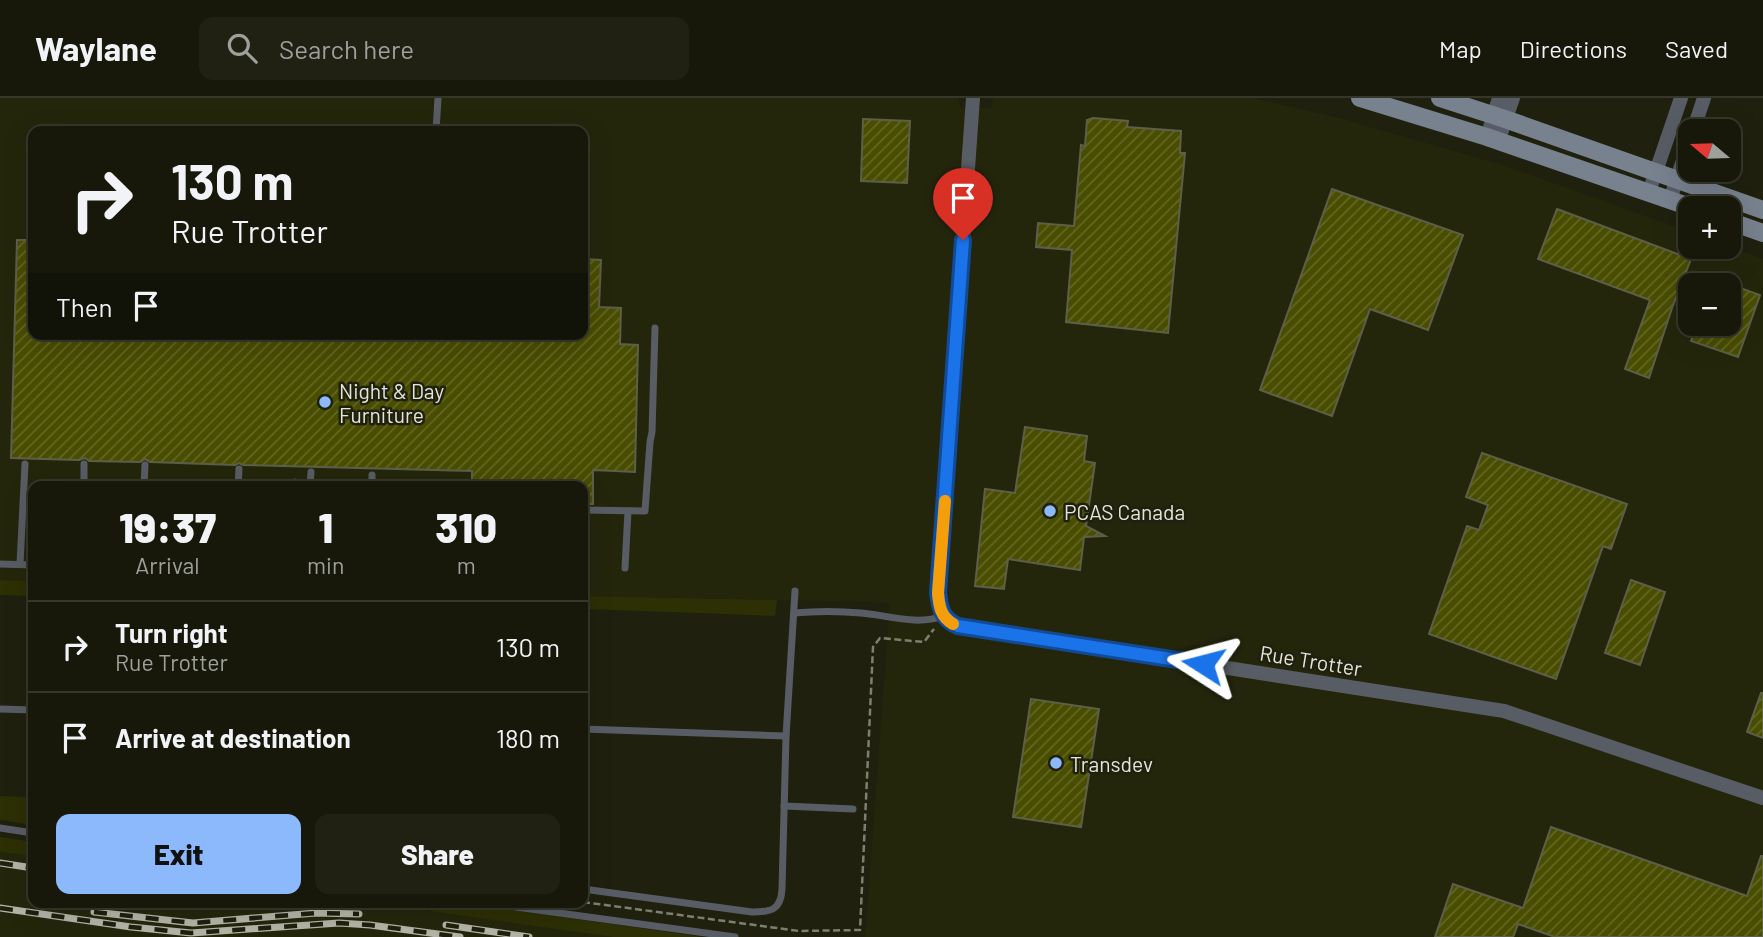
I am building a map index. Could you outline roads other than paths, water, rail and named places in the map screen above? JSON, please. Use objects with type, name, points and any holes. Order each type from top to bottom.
[{"type":"street","points":[[943,616],[938,593],[973,98]]},
{"type":"street","points":[[1360,98],[1678,203]]},
{"type":"street","points":[[1440,98],[1763,210]]},
{"type":"street","points":[[1499,98],[1499,118]]},
{"type":"street","points":[[1492,140],[1499,118],[1513,98]]},
{"type":"street","points":[[1649,192],[1681,98]]},
{"type":"street","points":[[1697,119],[1704,98]]},
{"type":"street","points":[[1670,200],[1678,177]]},
{"type":"street","points":[[1741,225],[1763,233]]},
{"type":"street","name":"Rue Trotter","points":[[943,616],[958,626],[1504,711],[1763,798]]},
{"type":"lane","points":[[436,126],[438,98]]},
{"type":"lane","points":[[588,510],[645,511],[652,432],[655,328]]},
{"type":"lane","points":[[20,564],[25,464]]},
{"type":"lane","points":[[84,464],[84,481]]},
{"type":"lane","points":[[144,481],[145,465]]},
{"type":"lane","points":[[238,481],[239,469]]},
{"type":"lane","points":[[310,472],[310,481]]},
{"type":"lane","points":[[372,475],[372,481]]},
{"type":"lane","points":[[625,568],[628,511]]},
{"type":"lane","points":[[0,564],[28,565]]},
{"type":"lane","points":[[588,890],[752,912],[773,909],[778,905],[781,899],[786,737],[795,591]]},
{"type":"lane","points":[[794,612],[862,613],[920,621],[931,621],[943,616]]},
{"type":"lane","points":[[0,709],[28,710]]},
{"type":"lane","points":[[588,729],[786,737]]},
{"type":"lane","points":[[785,806],[853,809]]},
{"type":"lane","points":[[0,828],[28,833]]},
{"type":"lane","points":[[523,908],[735,937]]},
{"type":"railway","points":[[0,863],[28,867]]},
{"type":"railway","points":[[0,908],[191,933],[339,923],[460,937]]},
{"type":"railway","points":[[94,912],[193,923],[316,913],[359,914]]},
{"type":"railway","points":[[446,925],[529,937]]},
{"type":"place","name":"Night & Day Furniture","points":[[325,402]]},
{"type":"place","name":"PCAS Canada","points":[[1050,511]]},
{"type":"place","name":"Transdev","points":[[1056,763]]}]
